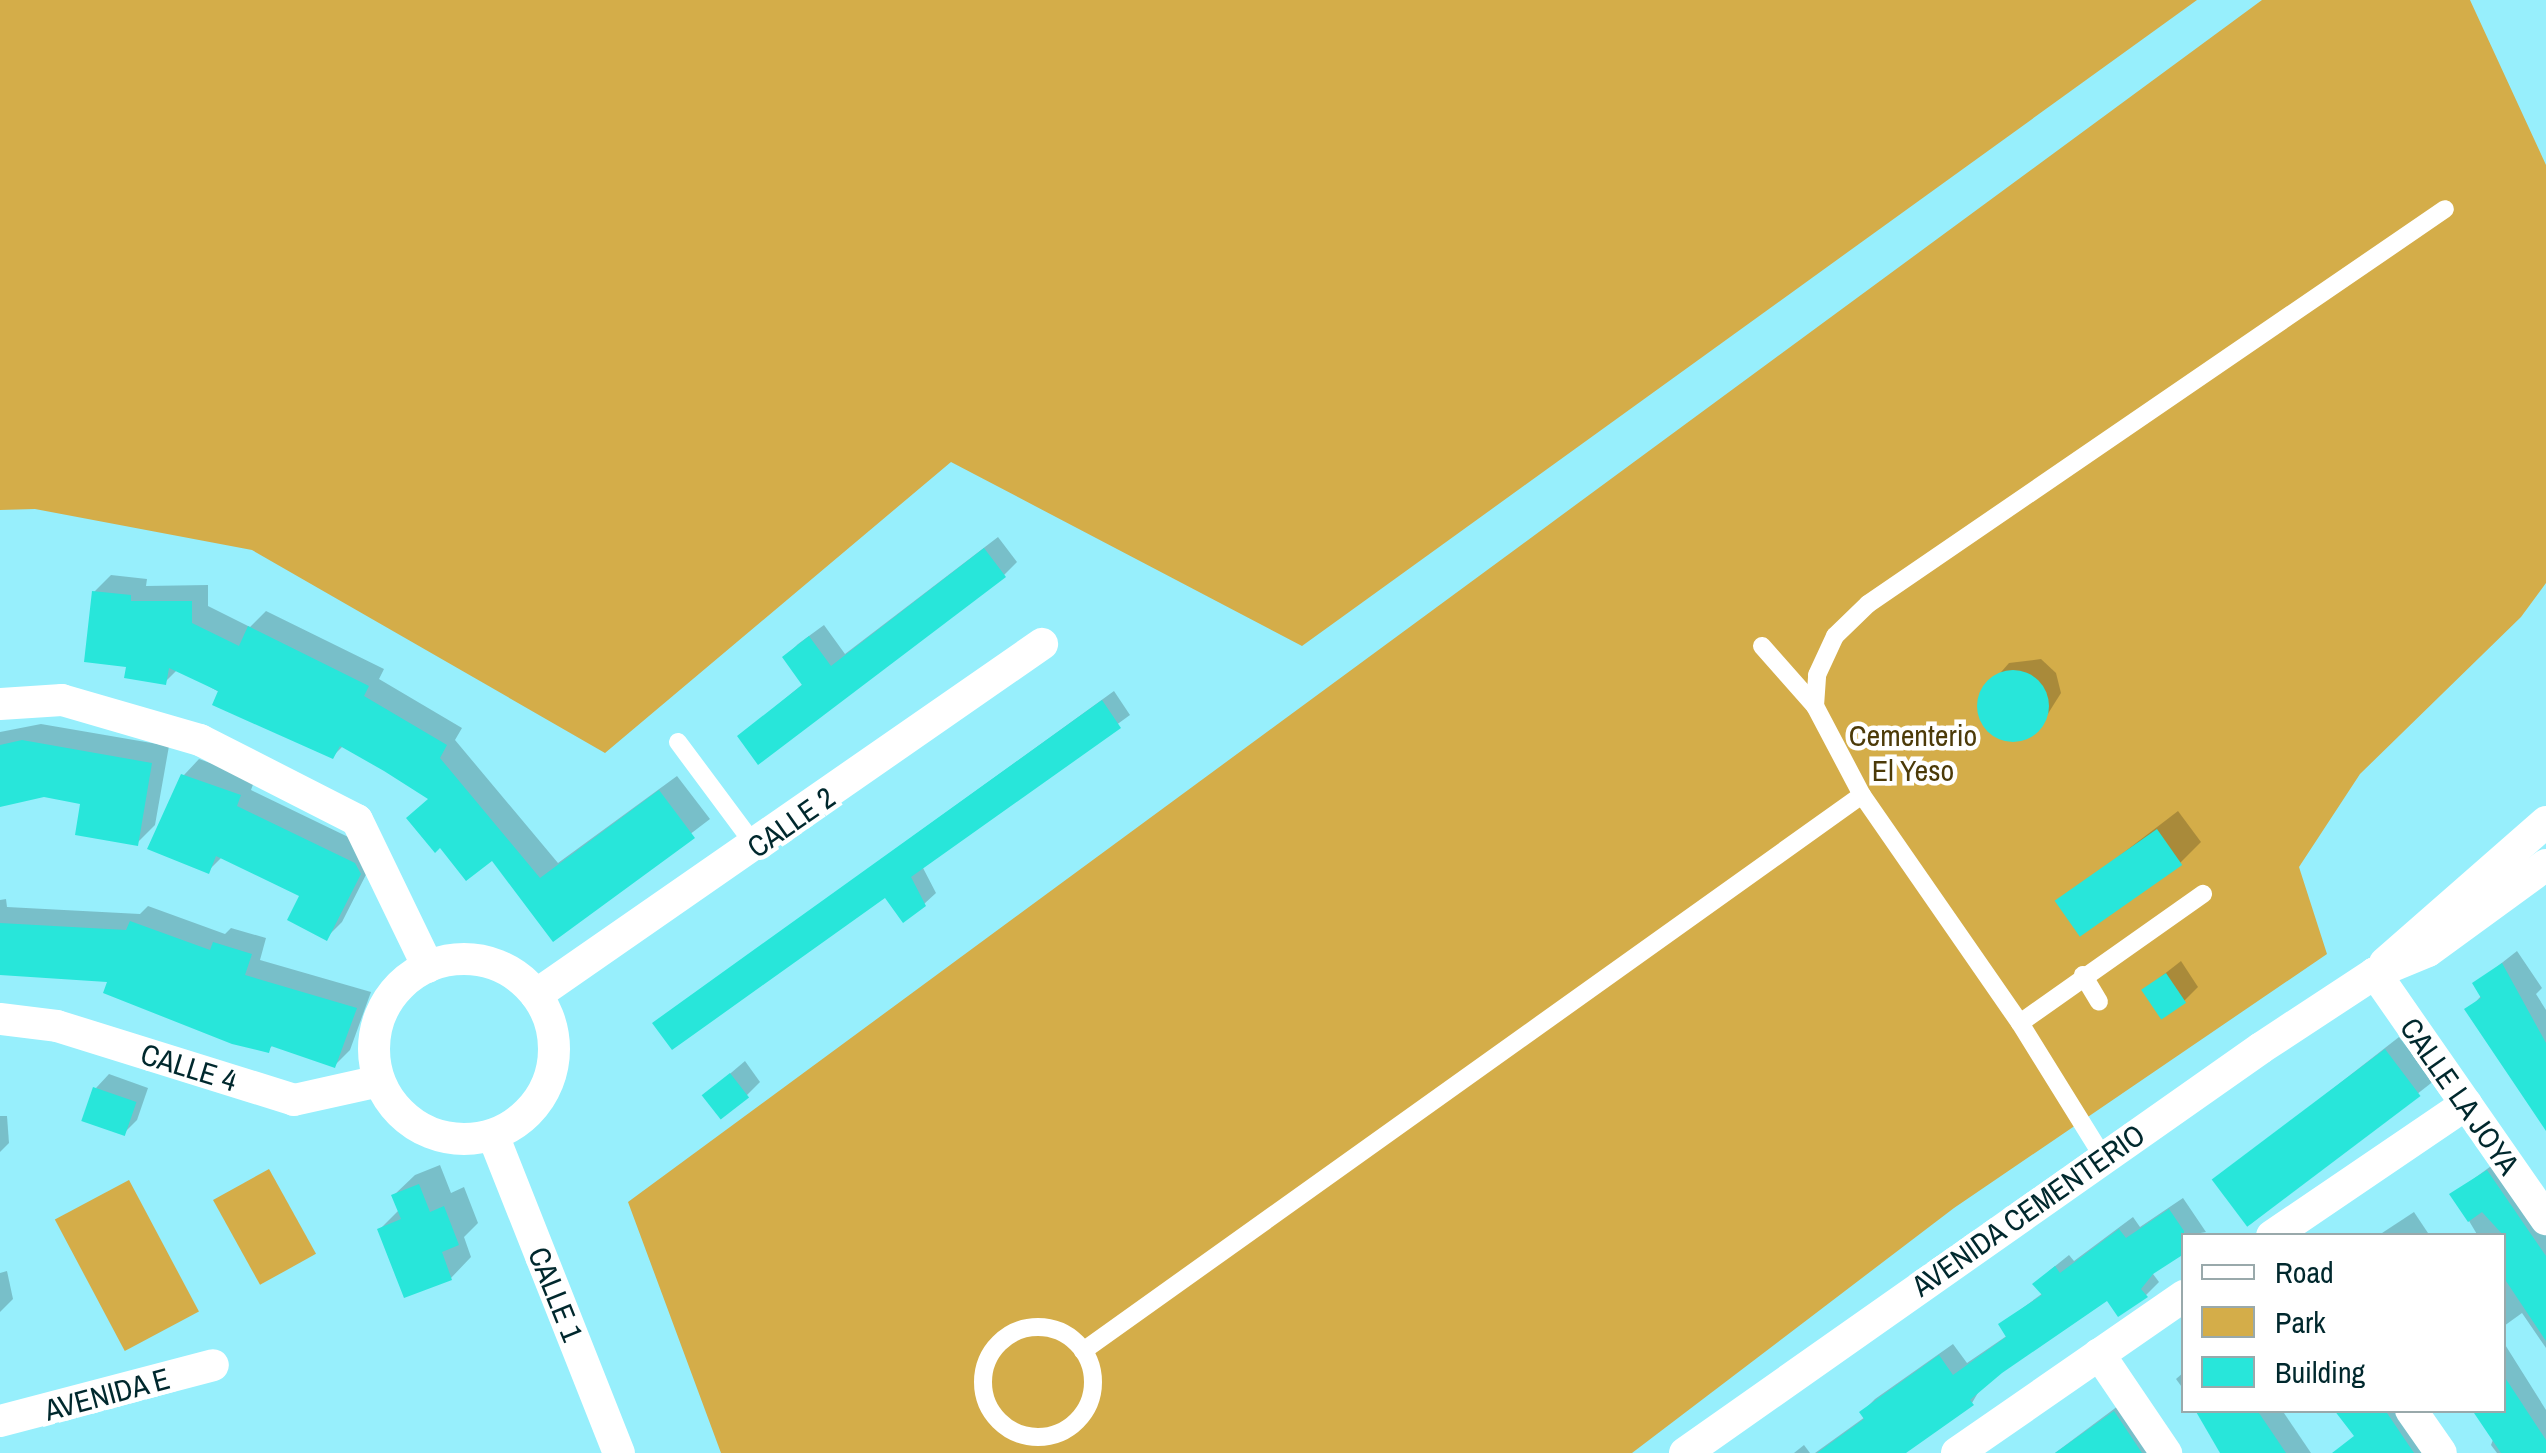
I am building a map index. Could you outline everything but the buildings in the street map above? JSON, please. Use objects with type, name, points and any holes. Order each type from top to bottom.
[{"type":"street","name":"CALLE 2","points":[[536,994],[756,847],[1042,644]]},
{"type":"street","points":[[0,704],[62,700],[200,740],[357,820],[428,967]]},
{"type":"street","name":"AVENIDA CEMENTERIO","points":[[1685,1453],[2103,1157],[2375,973],[2422,925],[2546,822]]},
{"type":"street","name":"AVENIDA CEMENTERIO","points":[[2375,973],[2428,951],[2546,865]]},
{"type":"street","points":[[456,959],[486,962],[514,974],[536,994],[552,1025],[549,1075],[523,1118],[493,1135],[447,1139],[405,1119],[378,1081],[373,1047],[380,1014],[400,986],[428,967],[456,959]]},
{"type":"street","name":"CALLE LA JOYA","points":[[2375,973],[2546,1219]]},
{"type":"street","name":"CALLE 4","points":[[0,1019],[57,1026],[294,1100],[378,1081]]},
{"type":"street","points":[[2282,1233],[2466,1104]]},
{"type":"street","name":"CALLE 1","points":[[493,1135],[619,1453]]},
{"type":"street","points":[[1957,1453],[2181,1298]]},
{"type":"street","points":[[2099,1354],[2166,1453]]},
{"type":"street","name":"AVENIDA E","points":[[0,1421],[213,1365]]},
{"type":"street","points":[[2414,1413],[2441,1453]]},
{"type":"lane","points":[[1816,706],[1818,675],[1835,636],[1868,604],[2445,209]]},
{"type":"lane","points":[[1762,646],[1816,706],[1862,795],[2020,1023],[2103,1157]]},
{"type":"lane","points":[[678,742],[756,847]]},
{"type":"lane","points":[[1084,1351],[1862,795]]},
{"type":"lane","points":[[2020,1023],[2203,894]]},
{"type":"lane","points":[[2083,976],[2100,1002]]},
{"type":"lane","points":[[1021,1330],[1056,1330],[1084,1351],[1093,1387],[1077,1421],[1062,1432],[1025,1436],[994,1416],[982,1384],[993,1350],[1005,1338],[1021,1330]]},
{"type":"green space","points":[[0,0],[2197,0],[1302,646],[951,462],[605,753],[252,550],[35,509],[0,510]]},
{"type":"green space","name":"Cementerio El Yeso","points":[[2262,0],[2470,0],[2546,165],[2546,583],[2521,617],[2360,774],[2299,867],[2327,954],[1954,1208],[1632,1453],[721,1453],[628,1202]]},
{"type":"green space","points":[[269,1169],[316,1254],[260,1285],[213,1200]]},
{"type":"green space","points":[[129,1180],[199,1312],[125,1351],[55,1219]]}]
